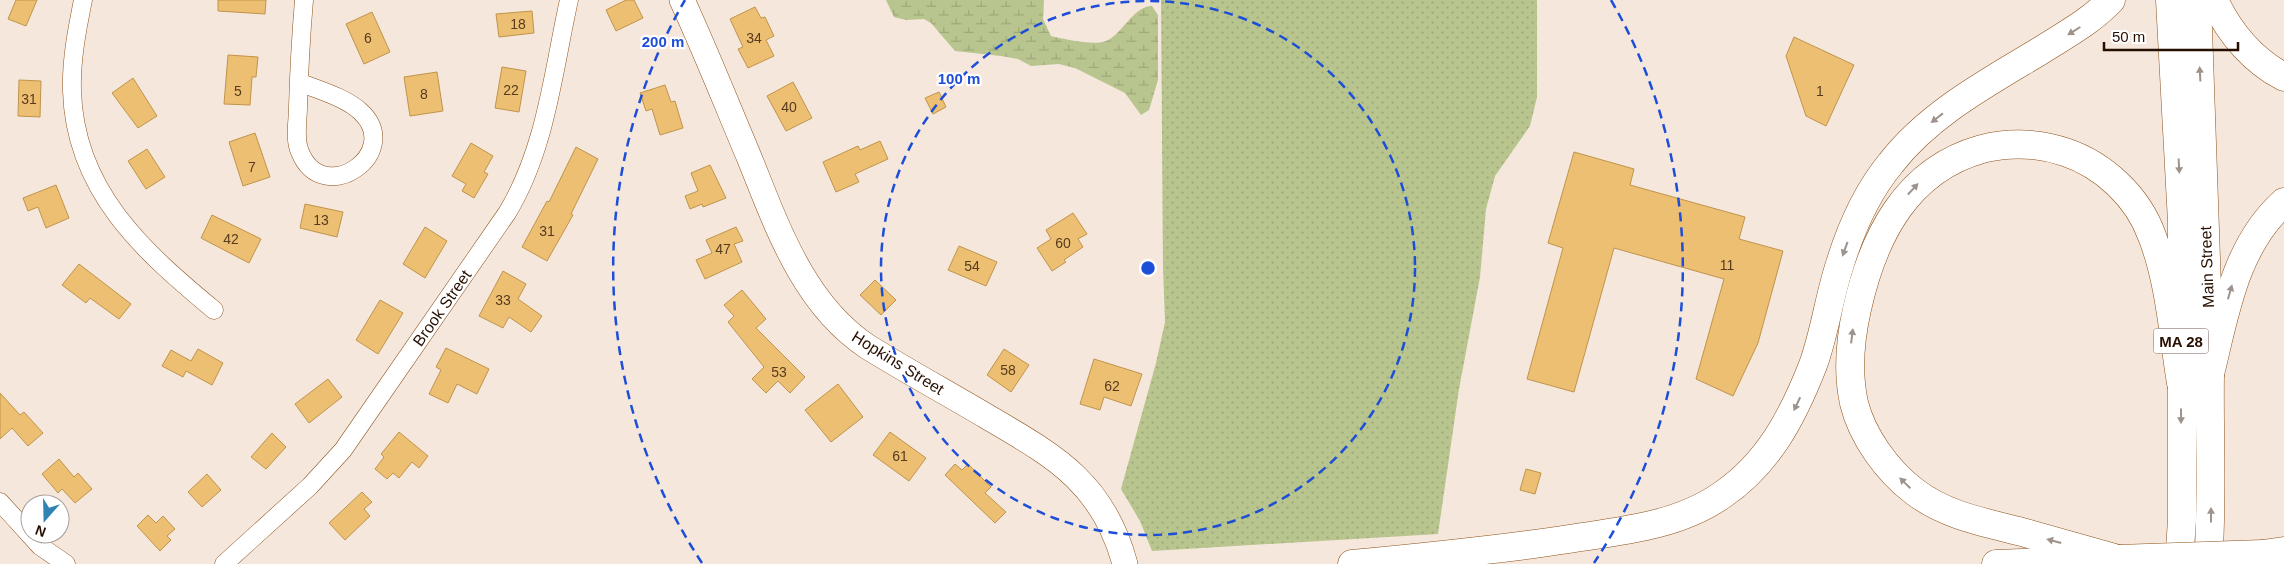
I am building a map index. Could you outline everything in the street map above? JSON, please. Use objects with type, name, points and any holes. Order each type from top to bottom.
[{"type":"main road","name":"Hopkins Street","points":[[682,0],[777,224],[804,276],[822,305],[846,331],[868,347],[1039,447],[1068,468],[1097,502],[1123,557]]},
{"type":"main road","points":[[1352,564],[1511,548],[1619,531],[1679,517],[1710,503],[1730,489],[1764,456],[1785,428],[1798,402],[1818,351],[1840,264],[1856,220],[1878,180],[1892,161],[1925,126],[1949,108],[2081,26],[2111,0]]},
{"type":"main road","name":"Main Street","points":[[2170,0],[2182,222],[2182,520],[2179,564]]},
{"type":"main road","name":"Main Street","points":[[2197,0],[2210,374],[2209,428],[2212,519],[2208,564]]},
{"type":"main road","points":[[2214,0],[2228,26],[2248,50],[2262,63],[2284,77]]},
{"type":"main road","points":[[2118,559],[1974,521],[1934,505],[1901,479],[1872,444],[1854,403],[1850,374],[1851,337],[1862,284],[1881,236],[1896,210],[1915,186],[1933,170],[1964,155],[1993,146],[2021,144],[2042,146],[2079,156],[2099,168],[2116,182],[2142,215],[2152,235],[2161,266],[2181,383]]},
{"type":"main road","points":[[2210,374],[2229,297],[2241,262],[2256,234],[2284,202]]},
{"type":"main road","points":[[1996,564],[2277,553]]},
{"type":"street","points":[[83,0],[74,52],[72,90],[76,129],[93,180],[107,203],[139,243],[214,310]]},
{"type":"street","points":[[299,82],[350,104],[366,118],[372,138],[370,152],[363,164],[352,172],[338,176],[324,175],[312,169],[303,158],[297,138],[299,82],[304,0]]},
{"type":"street","name":"Brook Street","points":[[224,564],[310,486],[338,456],[507,213],[522,187],[538,145],[568,0]]},
{"type":"street","points":[[0,502],[40,546],[66,564]]},
{"type":"green space","points":[[886,0],[1044,0],[1043,19],[1051,36],[1094,43],[1106,41],[1118,33],[1139,10],[1152,6],[1158,15],[1158,80],[1149,110],[1141,115],[1125,93],[1075,68],[1059,64],[1031,66],[1018,59],[955,51],[931,23],[924,19],[906,20],[894,17]]},
{"type":"green space","points":[[1161,0],[1537,0],[1537,97],[1530,126],[1495,176],[1486,209],[1480,277],[1459,389],[1438,534],[1152,551],[1140,521],[1121,489],[1156,363],[1165,322]]},
{"type":"building","points":[[16,0],[37,0],[26,26],[8,19]]},
{"type":"building","points":[[218,0],[266,0],[265,14],[218,11]]},
{"type":"building","points":[[626,0],[634,0],[643,18],[616,31],[606,10]]},
{"type":"building","points":[[755,7],[761,18],[765,17],[774,36],[766,40],[774,56],[748,68],[738,49],[743,47],[730,19]]},
{"type":"building","points":[[532,11],[534,33],[499,37],[496,14]]},
{"type":"building","points":[[372,12],[390,52],[364,64],[346,24]]},
{"type":"building","points":[[1794,37],[1854,65],[1826,126],[1806,116],[1786,56]]},
{"type":"building","points":[[228,55],[258,57],[256,77],[252,77],[250,105],[224,104]]},
{"type":"building","points":[[502,67],[526,71],[519,112],[495,108]]},
{"type":"building","points":[[437,72],[443,111],[410,116],[404,77]]},
{"type":"building","points":[[133,78],[157,116],[138,128],[112,93]]},
{"type":"building","points":[[19,80],[41,81],[40,117],[18,116]]},
{"type":"building","points":[[793,82],[812,118],[786,131],[767,96]]},
{"type":"building","points":[[665,85],[671,102],[675,101],[683,128],[660,135],[652,109],[646,111],[640,93]]},
{"type":"building","points":[[939,92],[946,107],[933,114],[925,98]]},
{"type":"building","points":[[255,133],[270,177],[243,186],[229,142]]},
{"type":"building","points":[[880,141],[888,159],[855,174],[859,182],[836,192],[823,162],[858,146],[860,150]]},
{"type":"building","points":[[471,143],[493,156],[484,172],[488,174],[474,198],[462,191],[466,184],[452,176]]},
{"type":"building","points":[[576,147],[598,159],[571,214],[573,215],[547,261],[522,247],[547,201],[549,202]]},
{"type":"building","points":[[147,149],[165,177],[146,189],[128,161]]},
{"type":"building","points":[[1574,152],[1634,169],[1630,185],[1745,217],[1739,239],[1783,251],[1758,343],[1733,396],[1696,379],[1724,279],[1614,248],[1574,392],[1527,379],[1563,248],[1548,243]]},
{"type":"building","points":[[710,165],[726,198],[703,207],[702,204],[690,209],[685,196],[698,191],[691,173]]},
{"type":"building","points":[[56,185],[69,218],[46,228],[38,207],[28,211],[23,198]]},
{"type":"building","points":[[305,204],[343,212],[337,237],[300,228]]},
{"type":"building","points":[[1073,213],[1087,234],[1078,239],[1083,247],[1052,271],[1037,248],[1051,239],[1046,230]]},
{"type":"building","points":[[212,215],[261,239],[249,263],[201,238]]},
{"type":"building","points":[[425,227],[447,241],[425,278],[403,264]]},
{"type":"building","points":[[736,227],[743,241],[734,244],[742,262],[705,279],[696,260],[712,253],[706,240]]},
{"type":"building","points":[[959,246],[997,262],[986,286],[948,270]]},
{"type":"building","points":[[79,264],[131,304],[119,319],[90,298],[86,303],[62,285]]},
{"type":"building","points":[[503,271],[526,284],[518,299],[542,316],[531,332],[509,317],[503,328],[479,316]]},
{"type":"building","points":[[875,280],[896,300],[881,315],[860,295]]},
{"type":"building","points":[[742,290],[766,319],[756,328],[805,377],[790,393],[778,381],[766,393],[752,379],[764,367],[728,322],[734,316],[724,305]]},
{"type":"building","points":[[380,300],[403,313],[378,354],[356,340]]},
{"type":"building","points":[[446,348],[489,369],[477,394],[457,384],[448,403],[429,394],[441,370],[436,367]]},
{"type":"building","points":[[198,349],[223,363],[212,385],[186,371],[183,377],[162,366],[171,350],[191,361]]},
{"type":"building","points":[[1004,349],[1029,365],[1011,392],[987,375]]},
{"type":"building","points":[[1094,359],[1142,374],[1131,406],[1104,397],[1100,410],[1080,404]]},
{"type":"building","points":[[328,379],[342,397],[309,423],[295,404]]},
{"type":"building","points":[[838,384],[863,417],[831,442],[805,410]]},
{"type":"building","points":[[0,393],[20,415],[24,412],[43,433],[28,446],[12,428],[0,439]]},
{"type":"building","points":[[399,432],[428,456],[419,468],[412,462],[399,478],[393,473],[387,479],[375,469],[384,457],[381,454]]},
{"type":"building","points":[[890,432],[926,458],[909,481],[873,455]]},
{"type":"building","points":[[272,433],[286,447],[266,469],[251,457]]},
{"type":"building","points":[[59,459],[74,477],[78,473],[92,489],[75,503],[70,498],[70,494],[67,494],[62,489],[58,493],[42,474]]},
{"type":"building","points":[[955,464],[962,470],[968,464],[991,487],[985,493],[1006,512],[995,523],[945,475]]},
{"type":"building","points":[[1526,469],[1541,473],[1535,494],[1520,490]]},
{"type":"building","points":[[207,474],[221,490],[202,507],[188,492]]},
{"type":"building","points":[[362,492],[372,502],[364,509],[370,516],[345,540],[329,523]]},
{"type":"building","points":[[148,515],[156,523],[163,516],[175,529],[167,536],[171,540],[160,551],[137,526]]}]
